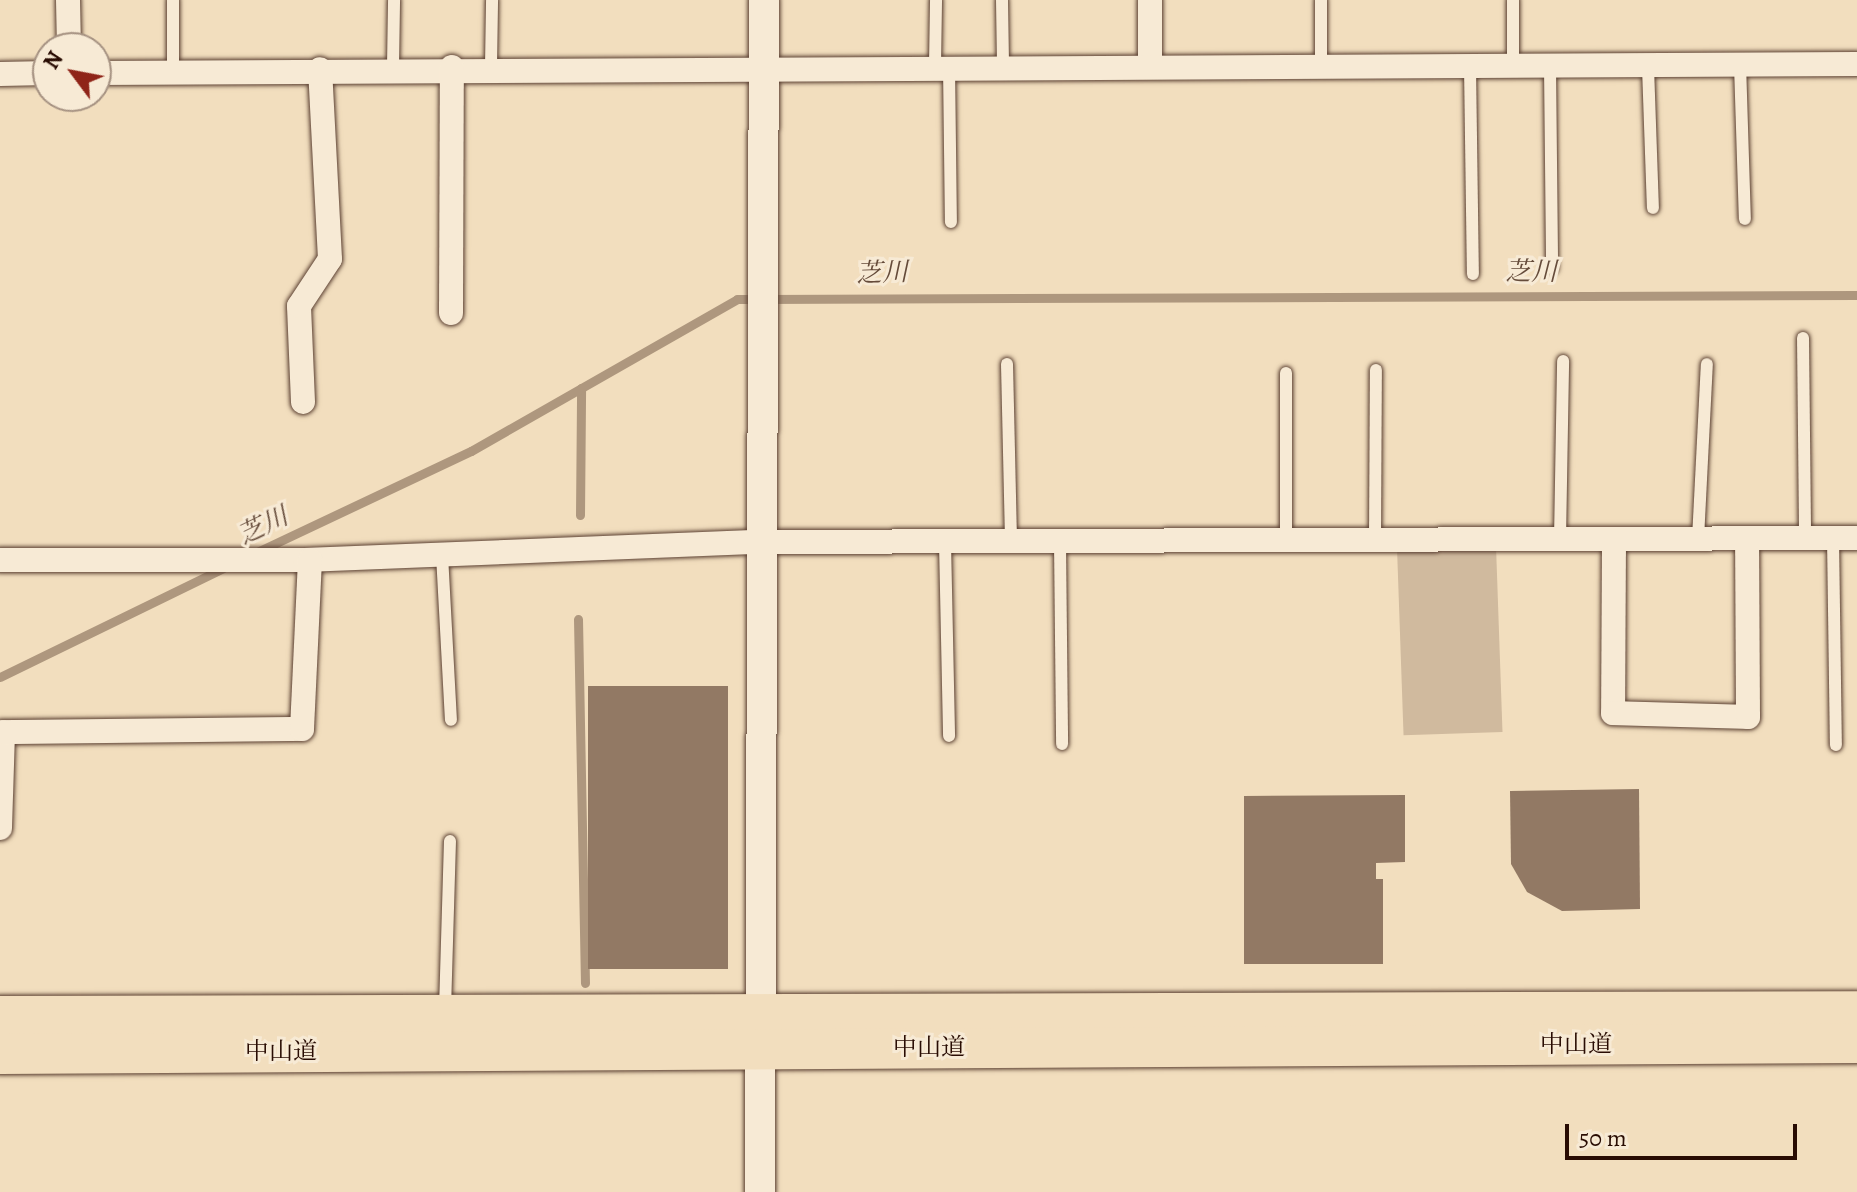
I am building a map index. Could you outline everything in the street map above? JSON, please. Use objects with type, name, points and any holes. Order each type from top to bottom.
[{"type":"highway","name":"中山道","points":[[0,1054],[761,1031],[1857,1011]]},
{"type":"highway","name":"中山道","points":[[0,1016],[445,1016],[761,1031],[1857,1043]]},
{"type":"street","points":[[68,0],[69,32]]},
{"type":"street","points":[[760,1192],[759,542],[764,0]]},
{"type":"street","points":[[1150,0],[1150,66]]},
{"type":"street","points":[[112,73],[393,67],[763,69],[1857,64]]},
{"type":"street","points":[[451,313],[452,67]]},
{"type":"street","points":[[303,402],[299,306],[330,259],[320,69]]},
{"type":"street","points":[[0,74],[32,73]]},
{"type":"street","points":[[1614,539],[1613,713],[1748,717],[1747,538]]},
{"type":"street","points":[[0,560],[308,560],[759,542],[1845,538]]},
{"type":"street","points":[[0,828],[3,732],[302,729],[308,560]]},
{"type":"lane","points":[[173,0],[173,71]]},
{"type":"lane","points":[[393,67],[394,0]]},
{"type":"lane","points":[[491,67],[492,0]]},
{"type":"lane","points":[[936,0],[951,222]]},
{"type":"lane","points":[[1002,0],[1003,66]]},
{"type":"lane","points":[[1321,0],[1321,66]]},
{"type":"lane","points":[[1513,0],[1513,66]]},
{"type":"lane","points":[[1740,64],[1745,219]]},
{"type":"lane","points":[[1470,66],[1473,274]]},
{"type":"lane","points":[[1550,66],[1552,268]]},
{"type":"lane","points":[[1648,67],[1653,208]]},
{"type":"lane","points":[[1803,338],[1805,538]]},
{"type":"lane","points":[[1560,539],[1563,361]]},
{"type":"lane","points":[[1007,364],[1011,542]]},
{"type":"lane","points":[[1698,539],[1707,364]]},
{"type":"lane","points":[[1375,541],[1376,370]]},
{"type":"lane","points":[[1286,373],[1286,542]]},
{"type":"lane","points":[[1836,745],[1845,538]]},
{"type":"lane","points":[[945,542],[949,736]]},
{"type":"lane","points":[[1060,542],[1062,744]]},
{"type":"lane","points":[[442,555],[451,720]]},
{"type":"lane","points":[[445,1016],[450,841]]},
{"type":"shaded area","points":[[1496,546],[1502,732],[1404,735],[1397,549]]},
{"type":"building","points":[[588,686],[728,686],[728,969],[588,969]]},
{"type":"building","points":[[1639,789],[1640,909],[1562,911],[1527,892],[1511,864],[1510,791]]},
{"type":"building","points":[[1405,795],[1405,862],[1376,863],[1376,879],[1383,879],[1383,964],[1244,964],[1244,796]]},
{"type":"waterway","name":"芝川","points":[[255,553],[471,451],[737,299],[1857,295]]},
{"type":"waterway","points":[[580,515],[581,388]]},
{"type":"waterway","name":"芝川","points":[[0,677],[223,568]]},
{"type":"waterway","points":[[578,619],[585,983]]}]
